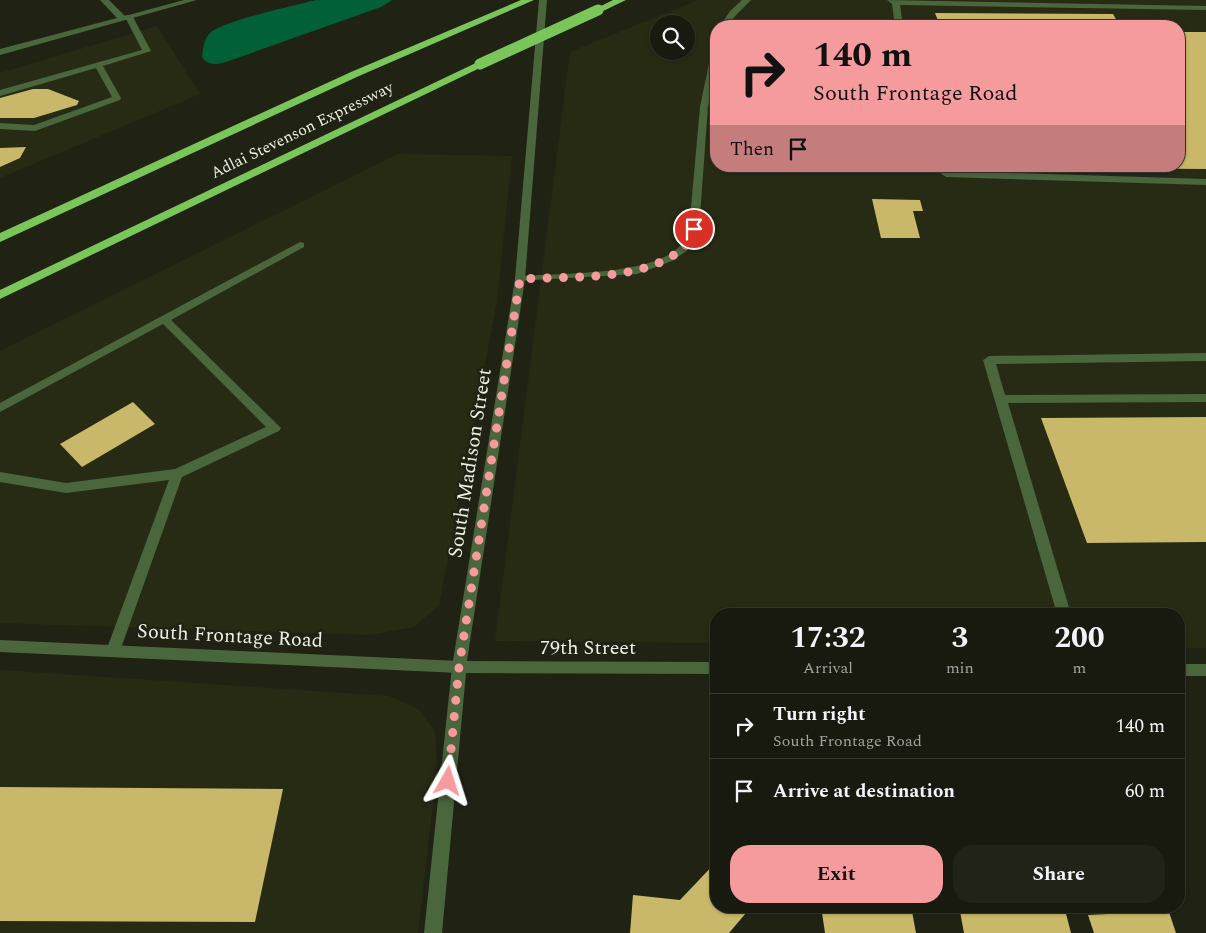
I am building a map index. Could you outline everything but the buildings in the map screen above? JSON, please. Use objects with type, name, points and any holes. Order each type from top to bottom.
[{"type":"highway","name":"Adlai Stevenson Expressway","points":[[0,238],[355,74],[528,0]]},
{"type":"highway","name":"Adlai Stevenson Expressway","points":[[0,296],[408,97],[621,0]]},
{"type":"street","points":[[0,93],[147,51],[126,18],[104,0]]},
{"type":"street","points":[[0,52],[193,0]]},
{"type":"street","name":"South Madison Street","points":[[433,933],[459,667],[520,279],[543,0]]},
{"type":"street","points":[[728,20],[732,13],[747,0]]},
{"type":"street","points":[[897,20],[894,1],[1206,8]]},
{"type":"street","points":[[0,126],[35,128],[117,98],[98,65]]},
{"type":"street","points":[[520,279],[637,271],[668,259],[684,248],[694,229],[704,107],[710,78]]},
{"type":"street","points":[[943,172],[946,174],[1206,182]]},
{"type":"street","points":[[0,408],[300,245]]},
{"type":"street","points":[[0,477],[66,488],[177,474],[275,428],[164,319]]},
{"type":"street","points":[[1062,608],[989,360],[1206,357]]},
{"type":"street","points":[[1001,399],[1206,398]]},
{"type":"street","points":[[113,650],[177,474]]},
{"type":"street","name":"South Frontage Road","points":[[0,646],[459,667]]},
{"type":"street","name":"79th Street","points":[[459,667],[710,668]]},
{"type":"street","points":[[1185,670],[1206,670]]},
{"type":"shaded area","points":[[316,0],[392,0],[381,7],[229,61],[218,64],[211,63],[202,57],[207,37],[219,27],[245,18]]},
{"type":"shaded area","points":[[698,0],[1206,0],[1206,648],[1185,648],[1185,608],[710,608],[710,643],[495,641],[570,52],[650,20],[650,60],[695,60],[695,15],[661,15]]},
{"type":"shaded area","points":[[157,26],[200,94],[0,178],[0,73]]},
{"type":"shaded area","points":[[398,154],[512,156],[497,301],[439,605],[414,627],[370,635],[0,623],[0,351]]},
{"type":"shaded area","points":[[0,670],[389,696],[418,709],[435,731],[437,768],[418,933],[0,933]]},
{"type":"route","points":[[448,781],[459,667],[520,279],[601,275],[637,271],[668,259],[684,248],[694,229]]}]
